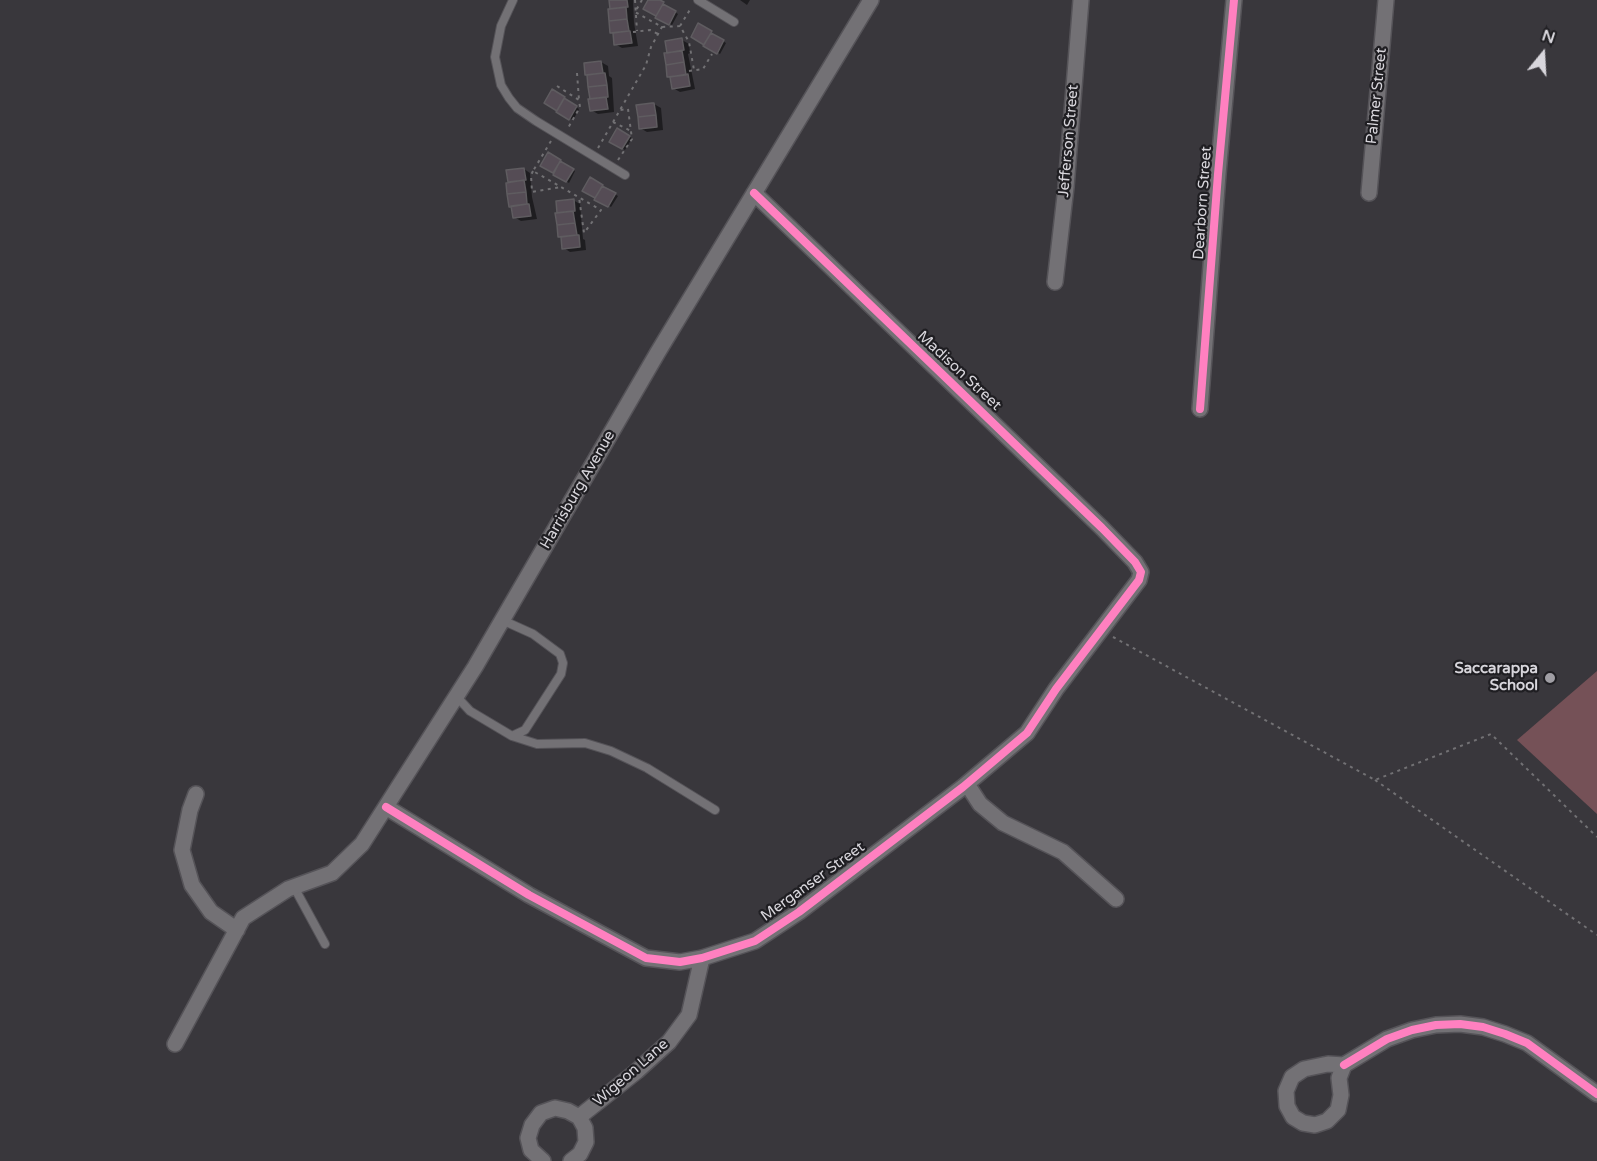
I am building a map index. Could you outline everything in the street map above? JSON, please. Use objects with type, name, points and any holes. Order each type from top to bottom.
[{"type":"street","name":"Harrisburg Avenue","points":[[175,1044],[243,918],[294,887],[332,873],[362,844],[457,697],[652,362],[871,0]]},
{"type":"street","name":"Jefferson Street","points":[[1055,282],[1066,187],[1081,0]]},
{"type":"street","name":"Dearborn Street","points":[[1200,409],[1234,0]]},
{"type":"street","name":"Palmer Street","points":[[1369,193],[1386,0]]},
{"type":"street","name":"Madison Street","points":[[754,193],[1006,434],[1135,562],[1141,572]]},
{"type":"street","name":"Merganser Street","points":[[386,807],[529,895],[646,958],[680,962],[702,958],[755,941],[781,924],[967,784],[1027,733],[1056,689],[1139,580],[1141,572]]},
{"type":"street","points":[[967,784],[980,804],[1003,823],[1063,852],[1116,899]]},
{"type":"street","points":[[196,794],[190,810],[182,850],[192,885],[211,912],[237,930]]},
{"type":"street","name":"Wigeon Lane","points":[[579,1117],[669,1042],[689,1015],[702,958]]},
{"type":"street","points":[[1344,1065],[1339,1078],[1341,1095],[1338,1110],[1327,1121],[1315,1125],[1303,1123],[1293,1117],[1287,1106],[1286,1091],[1292,1077],[1304,1069],[1328,1064],[1344,1065],[1387,1039],[1436,1025],[1460,1024],[1494,1030],[1527,1043],[1597,1094]]},
{"type":"street","name":"Wigeon Lane","points":[[543,1161],[531,1149],[528,1138],[532,1125],[542,1113],[555,1108],[579,1117],[585,1128],[586,1142],[580,1154],[571,1161]]},
{"type":"lane","points":[[513,0],[497,40],[495,57],[501,85],[517,108],[625,175]]},
{"type":"lane","points":[[697,0],[735,22]]},
{"type":"lane","points":[[502,620],[533,634],[560,654],[563,663],[561,674],[525,730],[512,736]]},
{"type":"lane","points":[[457,697],[470,711],[512,736],[537,744],[585,743],[611,751],[657,774],[715,810]]},
{"type":"lane","points":[[294,887],[325,944]]},
{"type":"path","points":[[635,0],[635,32],[650,30],[658,34]]},
{"type":"path","points":[[636,12],[642,0]]},
{"type":"path","points":[[680,26],[697,0]]},
{"type":"path","points":[[636,12],[663,26],[680,26]]},
{"type":"path","points":[[594,156],[646,65],[651,47],[663,26]]},
{"type":"path","points":[[680,26],[689,42],[694,70]]},
{"type":"path","points":[[689,71],[703,69],[712,54]]},
{"type":"path","points":[[561,187],[532,192],[531,175],[580,107],[577,73]]},
{"type":"path","points":[[557,87],[579,100]]},
{"type":"path","points":[[614,168],[632,140],[628,109],[620,110]]},
{"type":"path","points":[[613,122],[631,131]]},
{"type":"path","points":[[533,171],[579,197],[601,210],[584,233],[579,197]]},
{"type":"path","points":[[1100,630],[1376,780],[1597,935]]},
{"type":"path","points":[[1376,780],[1491,734],[1597,837]]},
{"type":"shaded area","points":[[1597,671],[1597,814],[1517,740]]},
{"type":"building","points":[[609,0],[627,0],[628,7],[610,9]]},
{"type":"building","points":[[648,0],[664,2],[656,16],[643,9]]},
{"type":"building","points":[[663,4],[676,11],[669,25],[655,18]]},
{"type":"building","points":[[626,7],[627,19],[609,21],[608,9]]},
{"type":"building","points":[[627,19],[629,31],[610,33],[609,21]]},
{"type":"building","points":[[698,23],[712,31],[704,45],[691,37]]},
{"type":"building","points":[[630,31],[632,43],[614,45],[613,33]]},
{"type":"building","points":[[711,33],[724,40],[717,54],[703,46]]},
{"type":"building","points":[[682,38],[684,50],[667,53],[665,41]]},
{"type":"building","points":[[682,51],[684,62],[666,65],[664,53]]},
{"type":"building","points":[[601,61],[603,73],[585,75],[584,63]]},
{"type":"building","points":[[684,62],[686,75],[667,77],[666,65]]},
{"type":"building","points":[[605,73],[607,85],[588,87],[587,75]]},
{"type":"building","points":[[688,74],[690,86],[672,89],[670,77]]},
{"type":"building","points":[[607,85],[608,97],[590,99],[588,87]]},
{"type":"building","points":[[552,89],[565,97],[557,111],[544,103]]},
{"type":"building","points":[[606,97],[608,109],[590,111],[588,99]]},
{"type":"building","points":[[564,98],[577,106],[569,120],[556,112]]},
{"type":"building","points":[[654,103],[656,115],[638,117],[636,105]]},
{"type":"building","points":[[656,115],[657,127],[639,129],[638,117]]},
{"type":"building","points":[[617,128],[630,136],[622,149],[609,142]]},
{"type":"building","points":[[548,152],[561,160],[553,173],[540,166]]},
{"type":"building","points":[[560,161],[574,169],[566,182],[553,175]]},
{"type":"building","points":[[524,168],[526,180],[508,182],[506,170]]},
{"type":"building","points":[[590,177],[603,185],[595,198],[582,191]]},
{"type":"building","points":[[524,180],[526,192],[507,194],[506,183]]},
{"type":"building","points":[[602,186],[616,193],[608,207],[594,200]]},
{"type":"building","points":[[526,192],[527,204],[509,207],[507,194]]},
{"type":"building","points":[[574,199],[575,211],[557,213],[556,201]]},
{"type":"building","points":[[529,204],[531,216],[513,218],[511,206]]},
{"type":"building","points":[[573,211],[575,223],[557,225],[555,213]]},
{"type":"building","points":[[575,223],[577,235],[558,237],[557,225]]},
{"type":"building","points":[[579,235],[580,247],[562,249],[561,237]]},
{"type":"cycle path","points":[[1200,409],[1234,0]]},
{"type":"cycle path","points":[[386,807],[529,895],[646,958],[680,962],[702,958],[755,941],[799,912],[963,787],[1027,733],[1056,689],[1139,580],[1141,572],[1135,562],[1102,528],[754,193]]},
{"type":"cycle path","points":[[1344,1065],[1387,1039],[1412,1030],[1436,1025],[1460,1024],[1483,1027],[1527,1043],[1597,1094]]},
{"type":"place","name":"Saccarappa School","points":[[1550,678]]}]
